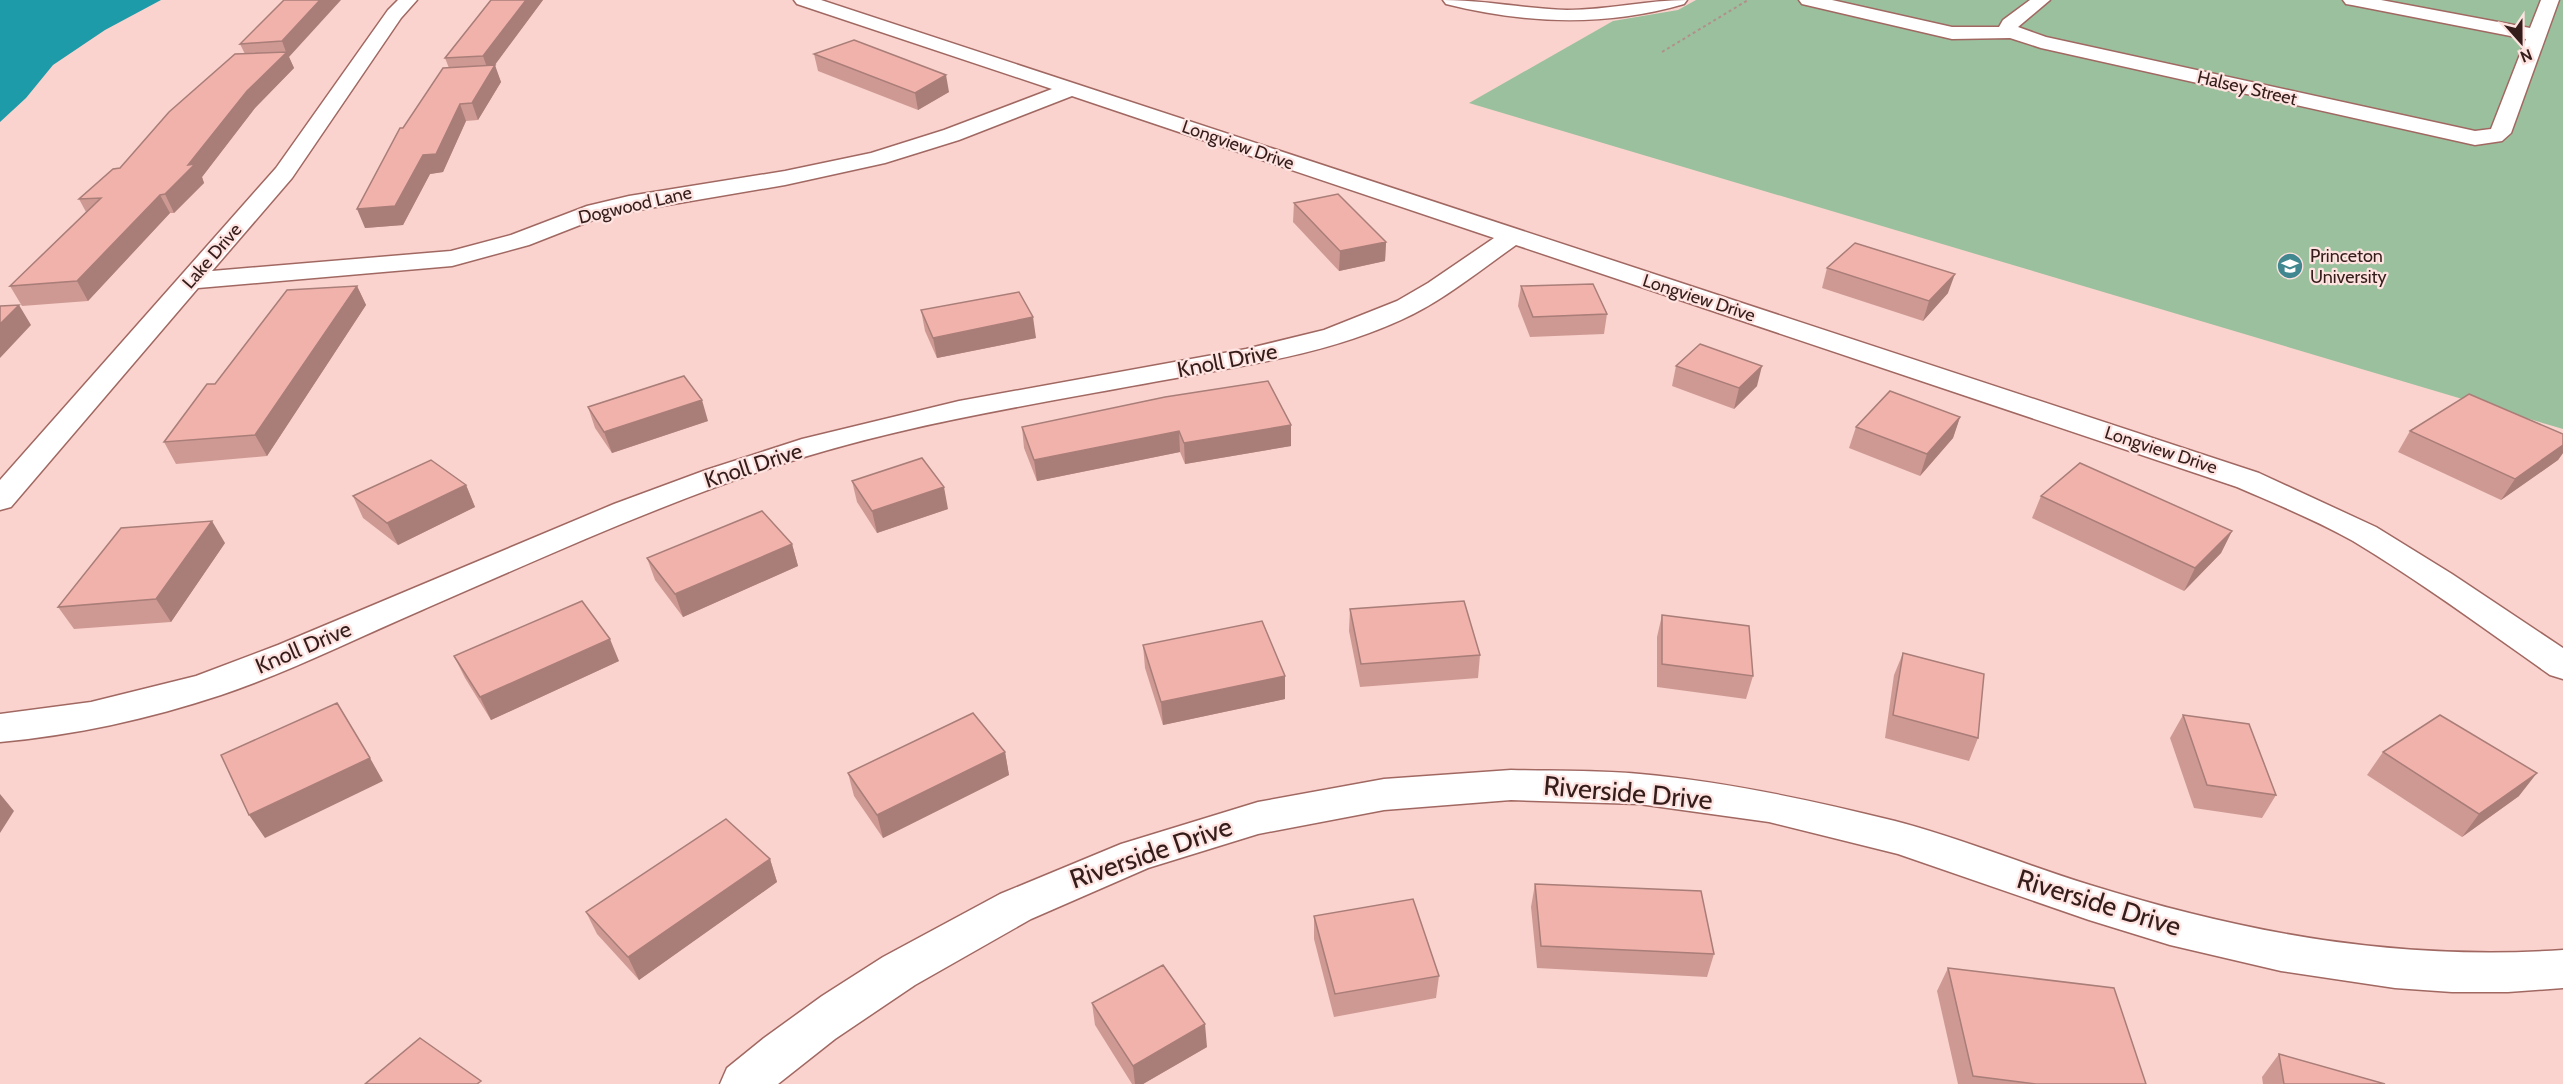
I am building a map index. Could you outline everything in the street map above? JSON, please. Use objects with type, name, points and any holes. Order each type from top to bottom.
[{"type":"street","name":"Lake Drive","points":[[0,500],[284,173],[394,14],[408,0]]},
{"type":"street","name":"Longview Drive","points":[[802,0],[2248,480],[2309,506],[2363,533],[2420,568],[2563,666]]},
{"type":"street","points":[[1452,0],[1510,11],[1561,15],[1625,12],[1678,0]]},
{"type":"street","name":"Halsey Street","points":[[1808,0],[1952,33],[2012,32],[2041,42],[2464,136],[2484,137],[2500,133],[2536,35]]},
{"type":"street","points":[[2012,32],[2008,28],[2010,24],[2040,0]]},
{"type":"street","points":[[2352,0],[2536,35],[2550,0]]},
{"type":"street","name":"Dogwood Lane","points":[[190,281],[453,258],[510,243],[596,211],[629,203],[878,158],[915,147],[1072,89]]},
{"type":"street","name":"Knoll Drive","points":[[0,728],[42,725],[108,712],[183,693],[255,668],[588,526],[679,490],[768,459],[854,434],[939,413],[1282,350],[1346,332],[1390,315],[1432,293],[1512,236]]},
{"type":"street","name":"Riverside Drive","points":[[744,1084],[763,1066],[850,1002],[945,943],[1055,886],[1163,844],[1272,813],[1364,796],[1458,786],[1552,784],[1664,791],[1779,809],[1897,837],[2151,921],[2207,936],[2314,958],[2434,972],[2533,972],[2563,969]]},
{"type":"path","points":[[1662,52],[1748,0]]},
{"type":"green space","name":"Princeton University","points":[[1696,0],[2563,0],[2563,429],[1469,103],[1613,21],[1678,10]]},
{"type":"water","points":[[0,0],[161,0],[105,30],[53,65],[26,98],[0,122]]},
{"type":"building","points":[[284,0],[320,0],[282,41],[240,44]]},
{"type":"building","points":[[491,0],[526,0],[483,56],[445,58]]},
{"type":"building","points":[[854,40],[946,75],[915,93],[814,54]]},
{"type":"building","points":[[287,52],[247,91],[188,165],[195,164],[165,194],[160,195],[77,281],[10,286],[101,198],[79,199],[113,169],[120,168],[169,112],[235,54]]},
{"type":"building","points":[[495,65],[472,103],[460,104],[436,154],[423,155],[395,206],[357,209],[400,128],[403,128],[443,68]]},
{"type":"building","points":[[1338,194],[1386,242],[1340,251],[1294,203]]},
{"type":"building","points":[[1855,243],[1955,274],[1929,301],[1827,268]]},
{"type":"building","points":[[1593,284],[1607,314],[1533,317],[1521,286]]},
{"type":"building","points":[[357,286],[255,435],[164,442],[207,384],[215,384],[287,290]]},
{"type":"building","points":[[1019,292],[1033,317],[933,338],[921,310]]},
{"type":"building","points":[[19,305],[0,324],[0,306]]},
{"type":"building","points":[[1700,344],[1762,366],[1739,388],[1676,366]]},
{"type":"building","points":[[684,376],[702,400],[604,432],[588,407]]},
{"type":"building","points":[[1268,381],[1291,425],[1184,443],[1179,431],[1034,460],[1022,427],[1165,397]]},
{"type":"building","points":[[1890,391],[1960,417],[1927,454],[1856,427]]},
{"type":"building","points":[[2469,394],[2563,434],[2563,445],[2515,479],[2410,431]]},
{"type":"building","points":[[922,458],[944,487],[872,511],[852,481]]},
{"type":"building","points":[[431,460],[466,485],[387,523],[353,496]]},
{"type":"building","points":[[2080,463],[2232,531],[2195,568],[2041,496]]},
{"type":"building","points":[[762,511],[792,544],[675,594],[647,558]]},
{"type":"building","points":[[212,521],[156,599],[58,607],[121,528]]},
{"type":"building","points":[[582,601],[610,639],[480,697],[454,656]]},
{"type":"building","points":[[1464,601],[1480,655],[1361,664],[1350,609]]},
{"type":"building","points":[[1662,615],[1749,626],[1753,676],[1662,664]]},
{"type":"building","points":[[1262,621],[1285,676],[1161,702],[1143,645]]},
{"type":"building","points":[[1903,653],[1984,674],[1978,738],[1893,715]]},
{"type":"building","points":[[337,703],[370,758],[249,815],[221,755]]},
{"type":"building","points":[[973,713],[1005,752],[877,815],[848,773]]},
{"type":"building","points":[[2183,715],[2249,724],[2276,795],[2207,785]]},
{"type":"building","points":[[2440,715],[2537,773],[2479,814],[2383,752]]},
{"type":"building","points":[[726,819],[770,859],[628,957],[586,912]]},
{"type":"building","points":[[1535,884],[1701,891],[1714,954],[1541,946]]},
{"type":"building","points":[[1413,899],[1439,976],[1335,994],[1314,916]]},
{"type":"building","points":[[1163,965],[1205,1024],[1133,1066],[1092,1003]]},
{"type":"building","points":[[1948,968],[2114,988],[2146,1084],[2036,1084],[1973,1076]]},
{"type":"building","points":[[420,1038],[481,1081],[477,1084],[365,1084]]},
{"type":"building","points":[[2279,1054],[2385,1084],[2284,1084]]},
{"type":"place","name":"Princeton University","points":[[2290,266]]}]
